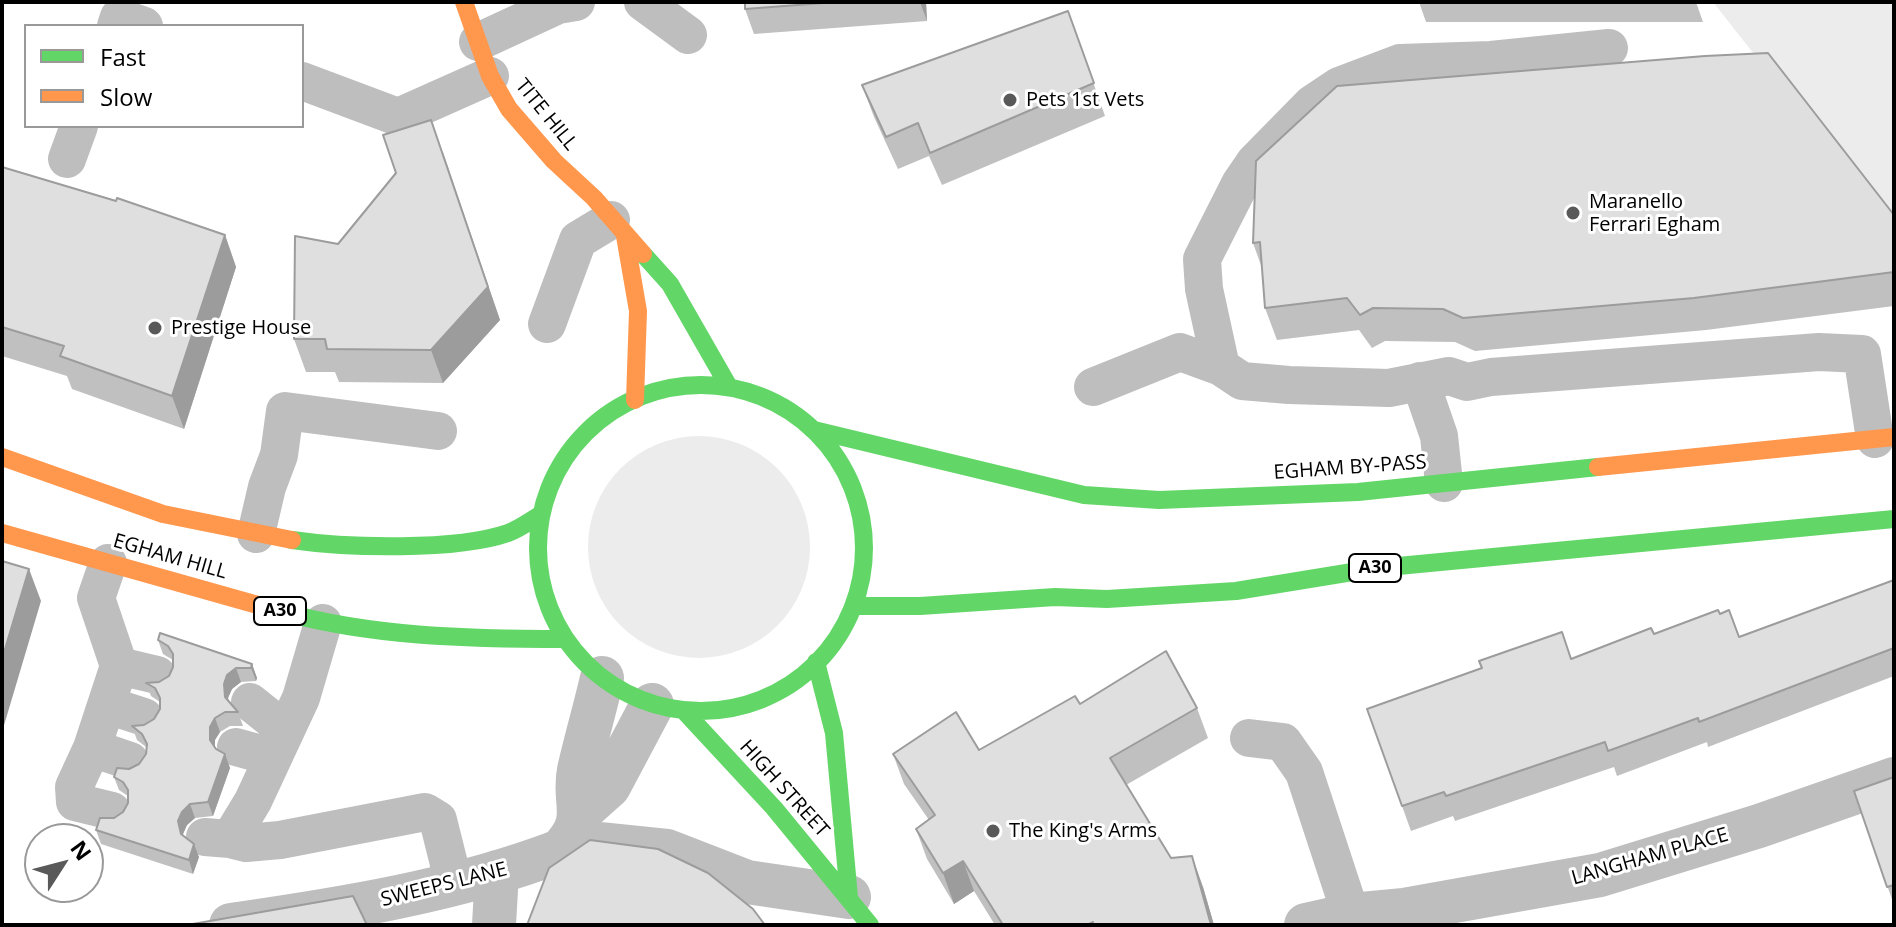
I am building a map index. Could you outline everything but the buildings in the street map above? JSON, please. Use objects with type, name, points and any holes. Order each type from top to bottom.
[{"type":"main road","name":"TITE HILL","points":[[464,2],[484,59],[509,109],[670,284],[729,387]]},
{"type":"main road","points":[[618,228],[638,311],[635,400]]},
{"type":"main road","points":[[677,387],[729,387],[787,409],[814,430],[840,463],[858,502],[864,537],[864,572],[855,606],[835,644],[789,683],[765,696],[730,708],[694,713],[668,708],[611,686],[587,666],[566,639],[550,608],[540,573],[540,515],[558,470],[575,445],[610,413],[635,400],[677,387]]},
{"type":"main road","name":"EGHAM BY-PASS","points":[[814,430],[1084,495],[1211,499],[1358,492],[1885,438]]},
{"type":"main road","name":"EGHAM HILL","points":[[2,457],[163,514],[315,543],[400,546],[465,541],[508,533],[540,515]]},
{"type":"main road","name":"A30","points":[[855,606],[920,606],[1055,597],[1107,599],[1236,591],[1377,568],[1894,519]]},
{"type":"main road","name":"EGHAM HILL","points":[[2,533],[323,623],[369,632],[456,639],[566,639]]},
{"type":"main road","name":"HIGH STREET","points":[[816,662],[834,733],[860,911]]},
{"type":"main road","name":"HIGH STREET","points":[[668,708],[774,808],[860,911]]},
{"type":"street","points":[[602,678],[578,775],[577,825],[667,851],[747,882],[860,911]]},
{"type":"street","name":"SWEEPS LANE","points":[[231,925],[350,908],[454,884],[560,851],[668,708]]},
{"type":"street","name":"LANGHAM PLACE","points":[[1306,925],[1600,875],[1759,826],[1894,779]]},
{"type":"street","points":[[494,925],[497,872]]},
{"type":"lane","points":[[304,82],[398,117],[558,5],[576,2]]},
{"type":"lane","points":[[643,2],[688,35]]},
{"type":"lane","points":[[117,24],[119,17],[138,24]]},
{"type":"lane","points":[[1221,367],[1204,289],[1202,259],[1240,184],[1255,162],[1312,104],[1339,86],[1400,63],[1491,60],[1609,48]]},
{"type":"lane","points":[[547,324],[578,240],[618,228]]},
{"type":"lane","points":[[1093,387],[1180,352],[1221,367],[1242,381],[1389,388],[1449,376],[1467,382],[1491,377],[1819,352],[1862,354],[1885,438]]},
{"type":"lane","points":[[1420,381],[1439,436],[1444,483]]},
{"type":"lane","points":[[256,534],[267,487],[279,455],[285,411],[438,431]]},
{"type":"lane","points":[[108,563],[96,598],[119,666],[92,748],[74,787],[75,802],[112,811]]},
{"type":"lane","points":[[323,623],[301,698],[279,743],[237,797],[218,838],[246,843],[280,840],[425,812],[438,820],[454,884]]},
{"type":"lane","points":[[119,666],[157,675]]},
{"type":"lane","points":[[250,702],[279,743]]},
{"type":"lane","points":[[107,705],[144,717]]},
{"type":"lane","points":[[1249,738],[1283,742],[1304,772],[1351,915]]},
{"type":"lane","points":[[236,747],[279,743]]},
{"type":"lane","points":[[92,748],[130,761]]},
{"type":"shaded area","points":[[1713,2],[1894,2],[1894,232]]},
{"type":"shaded area","points":[[699,436],[721,438],[741,445],[777,469],[801,505],[808,525],[808,569],[801,589],[777,625],[741,649],[721,656],[699,658],[677,656],[657,649],[621,625],[597,589],[590,569],[588,547],[590,525],[597,505],[621,469],[657,445],[677,438]]},
{"type":"traffic: fast","points":[[643,254],[670,284],[729,387]]},
{"type":"traffic: fast","points":[[701,385],[748,392],[763,398],[791,413],[816,433],[836,458],[851,486],[857,501],[864,548],[857,595],[851,610],[836,638],[816,663],[791,683],[763,698],[748,704],[701,711],[654,704],[639,698],[611,683],[586,663],[566,638],[551,610],[545,595],[538,548],[545,501],[551,486],[566,458],[586,433],[611,413],[639,398],[654,392],[701,385]]},
{"type":"traffic: fast","points":[[814,430],[1084,495],[1159,500],[1358,492],[1598,467]]},
{"type":"traffic: fast","points":[[292,540],[371,546],[460,543],[508,533],[540,515]]},
{"type":"traffic: fast","points":[[855,606],[920,606],[1055,597],[1107,599],[1236,591],[1377,568],[1894,519]]},
{"type":"traffic: fast","points":[[279,611],[314,620],[421,635],[566,639]]},
{"type":"traffic: fast","points":[[816,662],[834,733],[849,897]]},
{"type":"traffic: fast","points":[[684,711],[774,808],[870,925]]},
{"type":"traffic: slow","points":[[464,2],[490,76],[509,109],[643,254]]},
{"type":"traffic: slow","points":[[625,236],[638,311],[635,400]]},
{"type":"traffic: slow","points":[[1598,467],[1894,437]]},
{"type":"traffic: slow","points":[[2,457],[163,514],[292,540]]},
{"type":"traffic: slow","points":[[2,533],[279,611]]},
{"type":"place","name":"Pets 1st Vets","points":[[1010,100]]},
{"type":"place","name":"Maranello Ferrari Egham","points":[[1573,213]]},
{"type":"place","name":"Prestige House","points":[[155,328]]},
{"type":"place","name":"The King's Arms","points":[[993,831]]}]
